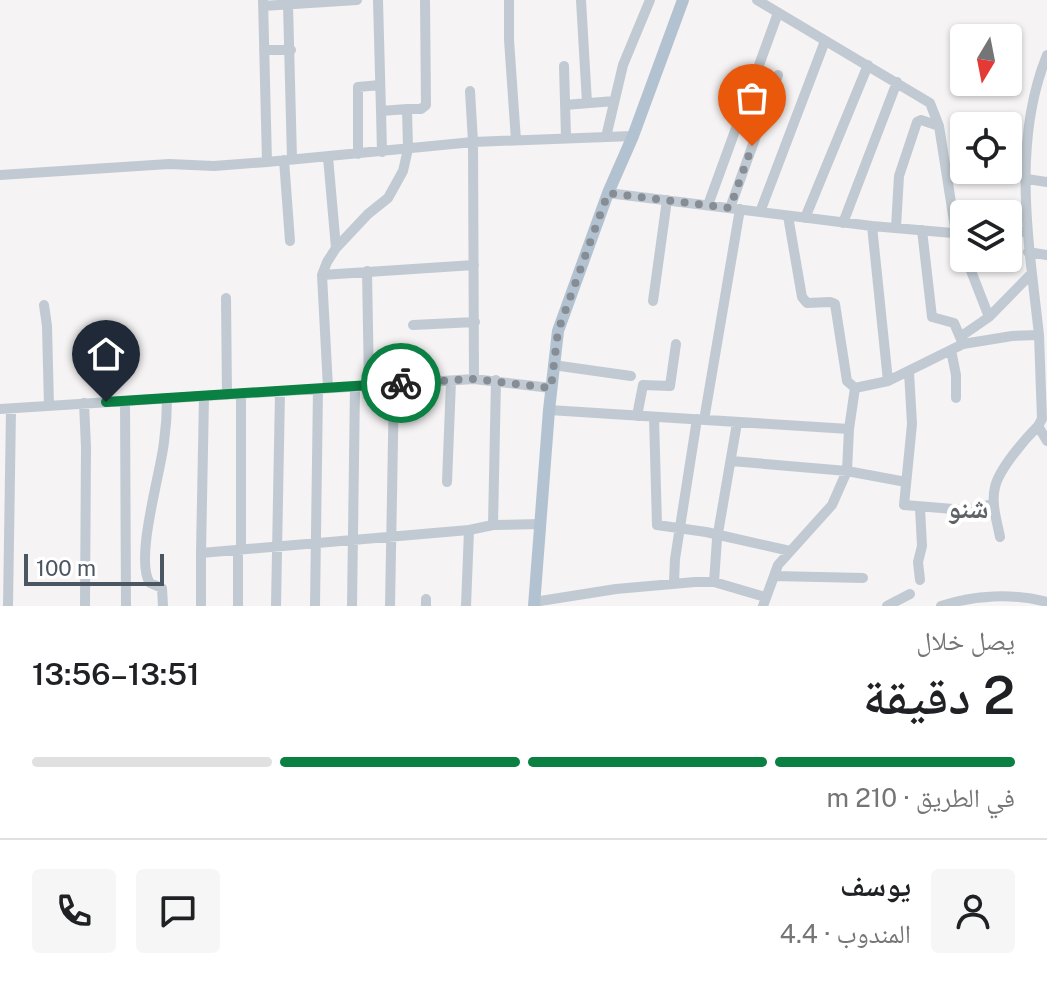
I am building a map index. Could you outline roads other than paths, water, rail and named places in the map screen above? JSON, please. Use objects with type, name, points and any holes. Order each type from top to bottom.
[{"type":"main road","points":[[534,604],[553,365],[560,324],[683,0]]},
{"type":"street","points":[[267,162],[263,3],[357,0]]},
{"type":"street","points":[[378,0],[382,152]]},
{"type":"street","points":[[381,111],[421,109],[426,105],[425,0]]},
{"type":"street","points":[[509,0],[516,140]]},
{"type":"street","points":[[581,0],[587,103]]},
{"type":"street","points":[[606,137],[623,65],[650,0]]},
{"type":"street","points":[[757,0],[928,101],[935,109],[953,200]]},
{"type":"street","points":[[288,4],[291,50],[288,160],[290,241]]},
{"type":"street","points":[[708,205],[778,13]]},
{"type":"street","points":[[760,212],[825,41]]},
{"type":"street","points":[[264,50],[291,50]]},
{"type":"street","points":[[1000,537],[994,504],[996,482],[1042,419],[1039,335],[1026,232],[1030,110],[1047,55]]},
{"type":"street","points":[[805,218],[868,65]]},
{"type":"street","points":[[564,66],[566,137]]},
{"type":"street","points":[[674,582],[675,559],[735,209],[778,75]]},
{"type":"street","points":[[843,223],[897,82]]},
{"type":"street","points":[[358,154],[358,87],[380,85]]},
{"type":"street","points":[[470,91],[474,379]]},
{"type":"street","points":[[565,105],[614,101]]},
{"type":"street","points":[[315,606],[323,389],[322,275],[336,248],[388,198],[403,171],[408,149],[407,109]]},
{"type":"street","points":[[896,227],[899,176],[917,122],[921,120],[939,126]]},
{"type":"street","points":[[0,175],[169,164],[214,166],[473,142],[633,136]]},
{"type":"street","points":[[328,157],[336,248]]},
{"type":"street","points":[[1027,179],[1047,182]]},
{"type":"street","points":[[608,193],[843,223],[950,233]]},
{"type":"street","points":[[653,301],[667,200]]},
{"type":"street","points":[[788,216],[802,297],[807,303],[835,304],[847,381],[855,388]]},
{"type":"street","points":[[872,226],[888,381]]},
{"type":"street","points":[[922,230],[932,317],[950,320],[961,340]]},
{"type":"street","points":[[1028,252],[1047,255]]},
{"type":"street","points":[[322,275],[474,265]]},
{"type":"street","points":[[367,271],[369,385]]},
{"type":"street","points":[[971,272],[989,317]]},
{"type":"street","points":[[855,388],[888,381],[951,350],[1031,274]]},
{"type":"street","points":[[226,298],[227,395]]},
{"type":"street","points":[[44,305],[49,406]]},
{"type":"street","points":[[413,325],[475,322]]},
{"type":"street","points":[[961,340],[1039,335]]},
{"type":"street","points":[[637,416],[643,385],[670,386],[676,344]]},
{"type":"street","points":[[951,350],[956,398]]},
{"type":"street","points":[[553,365],[631,376]]},
{"type":"street","points":[[909,372],[912,424],[904,505],[966,510],[994,504]]},
{"type":"street","points":[[8,606],[5,409],[474,379],[551,388]]},
{"type":"street","points":[[493,525],[496,380]]},
{"type":"street","points":[[447,482],[451,381]]},
{"type":"street","points":[[390,606],[394,384]]},
{"type":"street","points":[[352,606],[355,387]]},
{"type":"street","points":[[534,604],[674,582],[714,582],[764,602],[778,565],[832,505],[847,471],[855,388]]},
{"type":"street","points":[[276,606],[280,392]]},
{"type":"street","points":[[238,606],[241,395]]},
{"type":"street","points":[[201,606],[204,397]]},
{"type":"street","points":[[163,606],[162,588],[150,583],[145,573],[148,521],[164,444],[167,399]]},
{"type":"street","points":[[125,401],[126,606]]},
{"type":"street","points":[[84,403],[85,606]]},
{"type":"street","points":[[549,410],[849,429]]},
{"type":"street","points":[[654,417],[656,523],[660,527],[718,535],[790,551]]},
{"type":"street","points":[[714,582],[718,535],[737,423]]},
{"type":"street","points":[[1038,426],[1047,441]]},
{"type":"street","points":[[731,461],[847,471],[906,482]]},
{"type":"street","points":[[920,508],[920,580]]},
{"type":"street","points":[[201,553],[469,530],[493,525],[540,524]]},
{"type":"street","points":[[466,606],[469,530]]},
{"type":"street","points":[[774,576],[863,578]]},
{"type":"street","points":[[887,606],[910,594]]},
{"type":"street","points":[[941,606],[958,600],[996,597],[1032,598],[1047,602]]},
{"type":"district","name":"شنو","points":[[968,508]]}]
